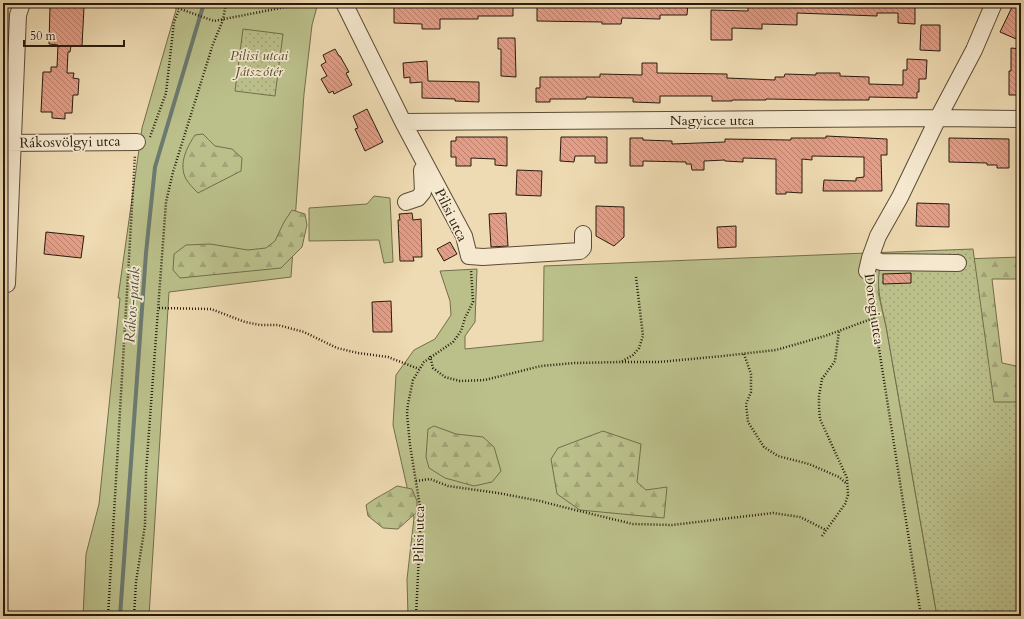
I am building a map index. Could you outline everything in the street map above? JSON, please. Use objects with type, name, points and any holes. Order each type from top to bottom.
[{"type":"street","points":[[7,284],[8,143],[18,15],[22,3]]},
{"type":"street","name":"Pilisi utca","points":[[344,3],[403,122],[464,236],[469,256]]},
{"type":"street","name":"Dorogi utca","points":[[868,265],[878,236],[900,197],[938,118],[974,50],[994,3]]},
{"type":"street","name":"Nagyicce utca","points":[[403,122],[938,118],[1021,119]]},
{"type":"street","name":"Rákosvölgyi utca","points":[[8,143],[136,142]]},
{"type":"street","points":[[406,202],[418,198],[423,192],[422,170],[426,165]]},
{"type":"street","points":[[469,256],[483,257],[580,251],[583,248],[583,234]]},
{"type":"street","points":[[868,265],[881,262],[958,263]]},
{"type":"path","points":[[168,3],[179,10],[214,21],[306,3]]},
{"type":"path","points":[[134,616],[136,582],[145,525],[146,472],[166,202],[173,172],[213,44],[223,20],[226,3]]},
{"type":"path","points":[[108,616],[136,142],[150,139],[166,93],[174,22],[179,10]]},
{"type":"path","name":"Pilisi utca","points":[[416,616],[421,513],[410,445],[407,414],[410,392],[419,369],[424,362],[430,356],[452,342],[462,331],[465,318],[473,302],[469,256]]},
{"type":"path","name":"Dorogi utca","points":[[868,265],[874,318],[921,616]]},
{"type":"path","points":[[622,362],[633,355],[639,348],[643,336],[636,277]]},
{"type":"path","points":[[159,308],[210,309],[245,322],[260,325],[278,325],[304,332],[337,348],[358,353],[388,357],[419,369]]},
{"type":"path","points":[[430,356],[433,368],[445,377],[460,381],[485,380],[541,366],[575,363],[659,362],[776,350],[825,336],[874,318]]},
{"type":"path","points":[[822,536],[845,504],[848,495],[847,478],[820,419],[819,407],[822,379],[835,361],[839,330]]},
{"type":"path","points":[[744,354],[751,374],[751,392],[746,404],[748,422],[764,447],[778,456],[809,464],[840,477],[847,484]]},
{"type":"path","points":[[416,481],[430,479],[448,486],[533,499],[633,524],[672,526],[773,514],[800,517],[826,530]]},
{"type":"green space","points":[[178,3],[318,3],[312,25],[304,94],[291,277],[169,292],[149,616],[83,616],[86,554],[99,504],[120,298],[118,298],[142,128]]},
{"type":"green space","name":"Pilisi utcai Játszótér","points":[[243,29],[283,34],[275,96],[235,91]]},
{"type":"green space","points":[[203,134],[215,146],[232,149],[242,158],[241,171],[198,193],[186,179],[183,162],[184,156],[195,135]]},
{"type":"green space","points":[[374,196],[390,198],[393,262],[384,263],[379,240],[309,241],[309,208],[367,204]]},
{"type":"green space","points":[[292,210],[305,214],[307,225],[302,247],[281,268],[180,278],[173,270],[174,254],[186,245],[210,244],[248,250],[266,248],[275,241],[284,222]]},
{"type":"green space","points":[[973,249],[994,402],[1021,402],[1021,616],[937,616],[886,326],[879,294],[879,270],[881,262],[867,253]]},
{"type":"green space","points":[[867,253],[885,255],[878,292],[886,326],[937,616],[408,616],[407,579],[414,518],[393,425],[396,375],[414,350],[435,339],[451,315],[450,301],[440,271],[477,269],[475,322],[465,336],[465,349],[543,341],[544,266]]},
{"type":"green space","points":[[1021,257],[1021,279],[992,279],[1002,363],[1021,367],[1021,540],[963,259]]},
{"type":"green space","points":[[434,426],[456,434],[483,437],[494,447],[501,471],[492,482],[474,486],[445,478],[429,468],[426,457],[428,429]]},
{"type":"green space","points":[[603,431],[641,444],[637,482],[646,490],[667,487],[664,518],[580,510],[557,494],[551,459],[558,448]]},
{"type":"green space","points":[[397,486],[412,489],[417,501],[417,512],[398,529],[383,528],[368,516],[366,505]]},
{"type":"building","points":[[394,3],[513,3],[513,16],[478,16],[478,19],[440,19],[440,29],[422,29],[422,24],[394,23]]},
{"type":"building","points":[[537,3],[688,3],[687,15],[660,15],[660,19],[622,18],[621,24],[602,24],[602,22],[537,21]]},
{"type":"building","points":[[748,3],[915,3],[915,24],[898,23],[898,13],[877,13],[877,16],[797,13],[797,25],[762,24],[762,29],[732,28],[732,40],[711,40],[711,10],[748,11]]},
{"type":"building","points":[[1014,3],[1021,3],[1021,41],[1000,32]]},
{"type":"building","points":[[50,6],[84,7],[82,46],[71,46],[70,52],[68,52],[67,73],[74,73],[73,78],[79,79],[78,95],[73,95],[72,113],[65,113],[65,119],[52,118],[52,112],[41,112],[43,72],[51,72],[51,67],[57,67],[58,45],[49,44]]},
{"type":"building","points":[[921,25],[940,25],[940,51],[920,50]]},
{"type":"building","points":[[498,38],[515,38],[516,77],[501,76],[501,49],[498,49]]},
{"type":"building","points":[[1011,48],[1021,49],[1021,95],[1009,95]]},
{"type":"building","points":[[335,49],[349,72],[346,73],[352,85],[334,94],[333,91],[329,93],[321,79],[327,76],[321,65],[326,62],[323,55]]},
{"type":"building","points":[[907,59],[927,60],[926,79],[919,79],[919,92],[917,92],[917,98],[869,97],[869,100],[766,99],[712,101],[712,96],[660,96],[660,103],[633,102],[633,98],[586,97],[586,99],[550,99],[550,102],[536,102],[536,88],[540,88],[540,77],[600,77],[600,74],[642,75],[642,63],[657,63],[657,73],[727,74],[727,78],[775,80],[775,77],[784,77],[785,74],[816,75],[816,73],[840,73],[840,76],[869,77],[869,84],[903,85],[903,70],[907,70]]},
{"type":"building","points":[[427,61],[428,81],[479,82],[479,102],[455,101],[455,99],[422,98],[422,82],[410,83],[410,77],[404,78],[403,63]]},
{"type":"building","points":[[367,109],[383,142],[365,151],[355,129],[358,128],[353,116]]},
{"type":"building","points":[[826,136],[887,139],[887,155],[881,155],[882,191],[823,191],[824,180],[856,181],[856,178],[864,177],[864,157],[812,156],[812,160],[802,159],[802,193],[786,192],[786,194],[776,194],[776,159],[743,158],[743,162],[725,160],[704,161],[704,170],[692,170],[691,164],[686,164],[686,162],[643,161],[643,166],[630,166],[630,138],[672,141],[672,144],[725,142],[725,139],[791,140],[791,138],[826,138]]},
{"type":"building","points":[[456,137],[507,137],[507,166],[495,165],[495,159],[471,158],[471,166],[456,166],[456,157],[451,157],[451,141],[456,141]]},
{"type":"building","points":[[561,137],[607,137],[607,163],[595,163],[595,156],[575,156],[574,162],[560,161]]},
{"type":"building","points":[[949,138],[1009,139],[1009,168],[997,168],[997,165],[987,165],[987,163],[949,162]]},
{"type":"building","points":[[517,170],[542,171],[541,196],[516,195]]},
{"type":"building","points":[[917,203],[949,204],[949,227],[916,226]]},
{"type":"building","points":[[596,206],[624,207],[624,237],[614,246],[596,236]]},
{"type":"building","points":[[412,213],[413,220],[421,219],[422,257],[413,257],[414,261],[400,261],[399,214]]},
{"type":"building","points":[[506,213],[508,246],[491,247],[489,214]]},
{"type":"building","points":[[736,226],[736,247],[718,248],[717,227]]},
{"type":"building","points":[[46,232],[84,236],[81,258],[44,254]]},
{"type":"building","points":[[450,242],[457,254],[444,261],[437,249]]},
{"type":"building","points":[[911,273],[911,283],[883,284],[883,274]]},
{"type":"building","points":[[391,301],[392,332],[373,332],[372,302]]},
{"type":"waterway","name":"Rákos-patak","points":[[120,616],[146,253],[155,167],[204,3]]}]
